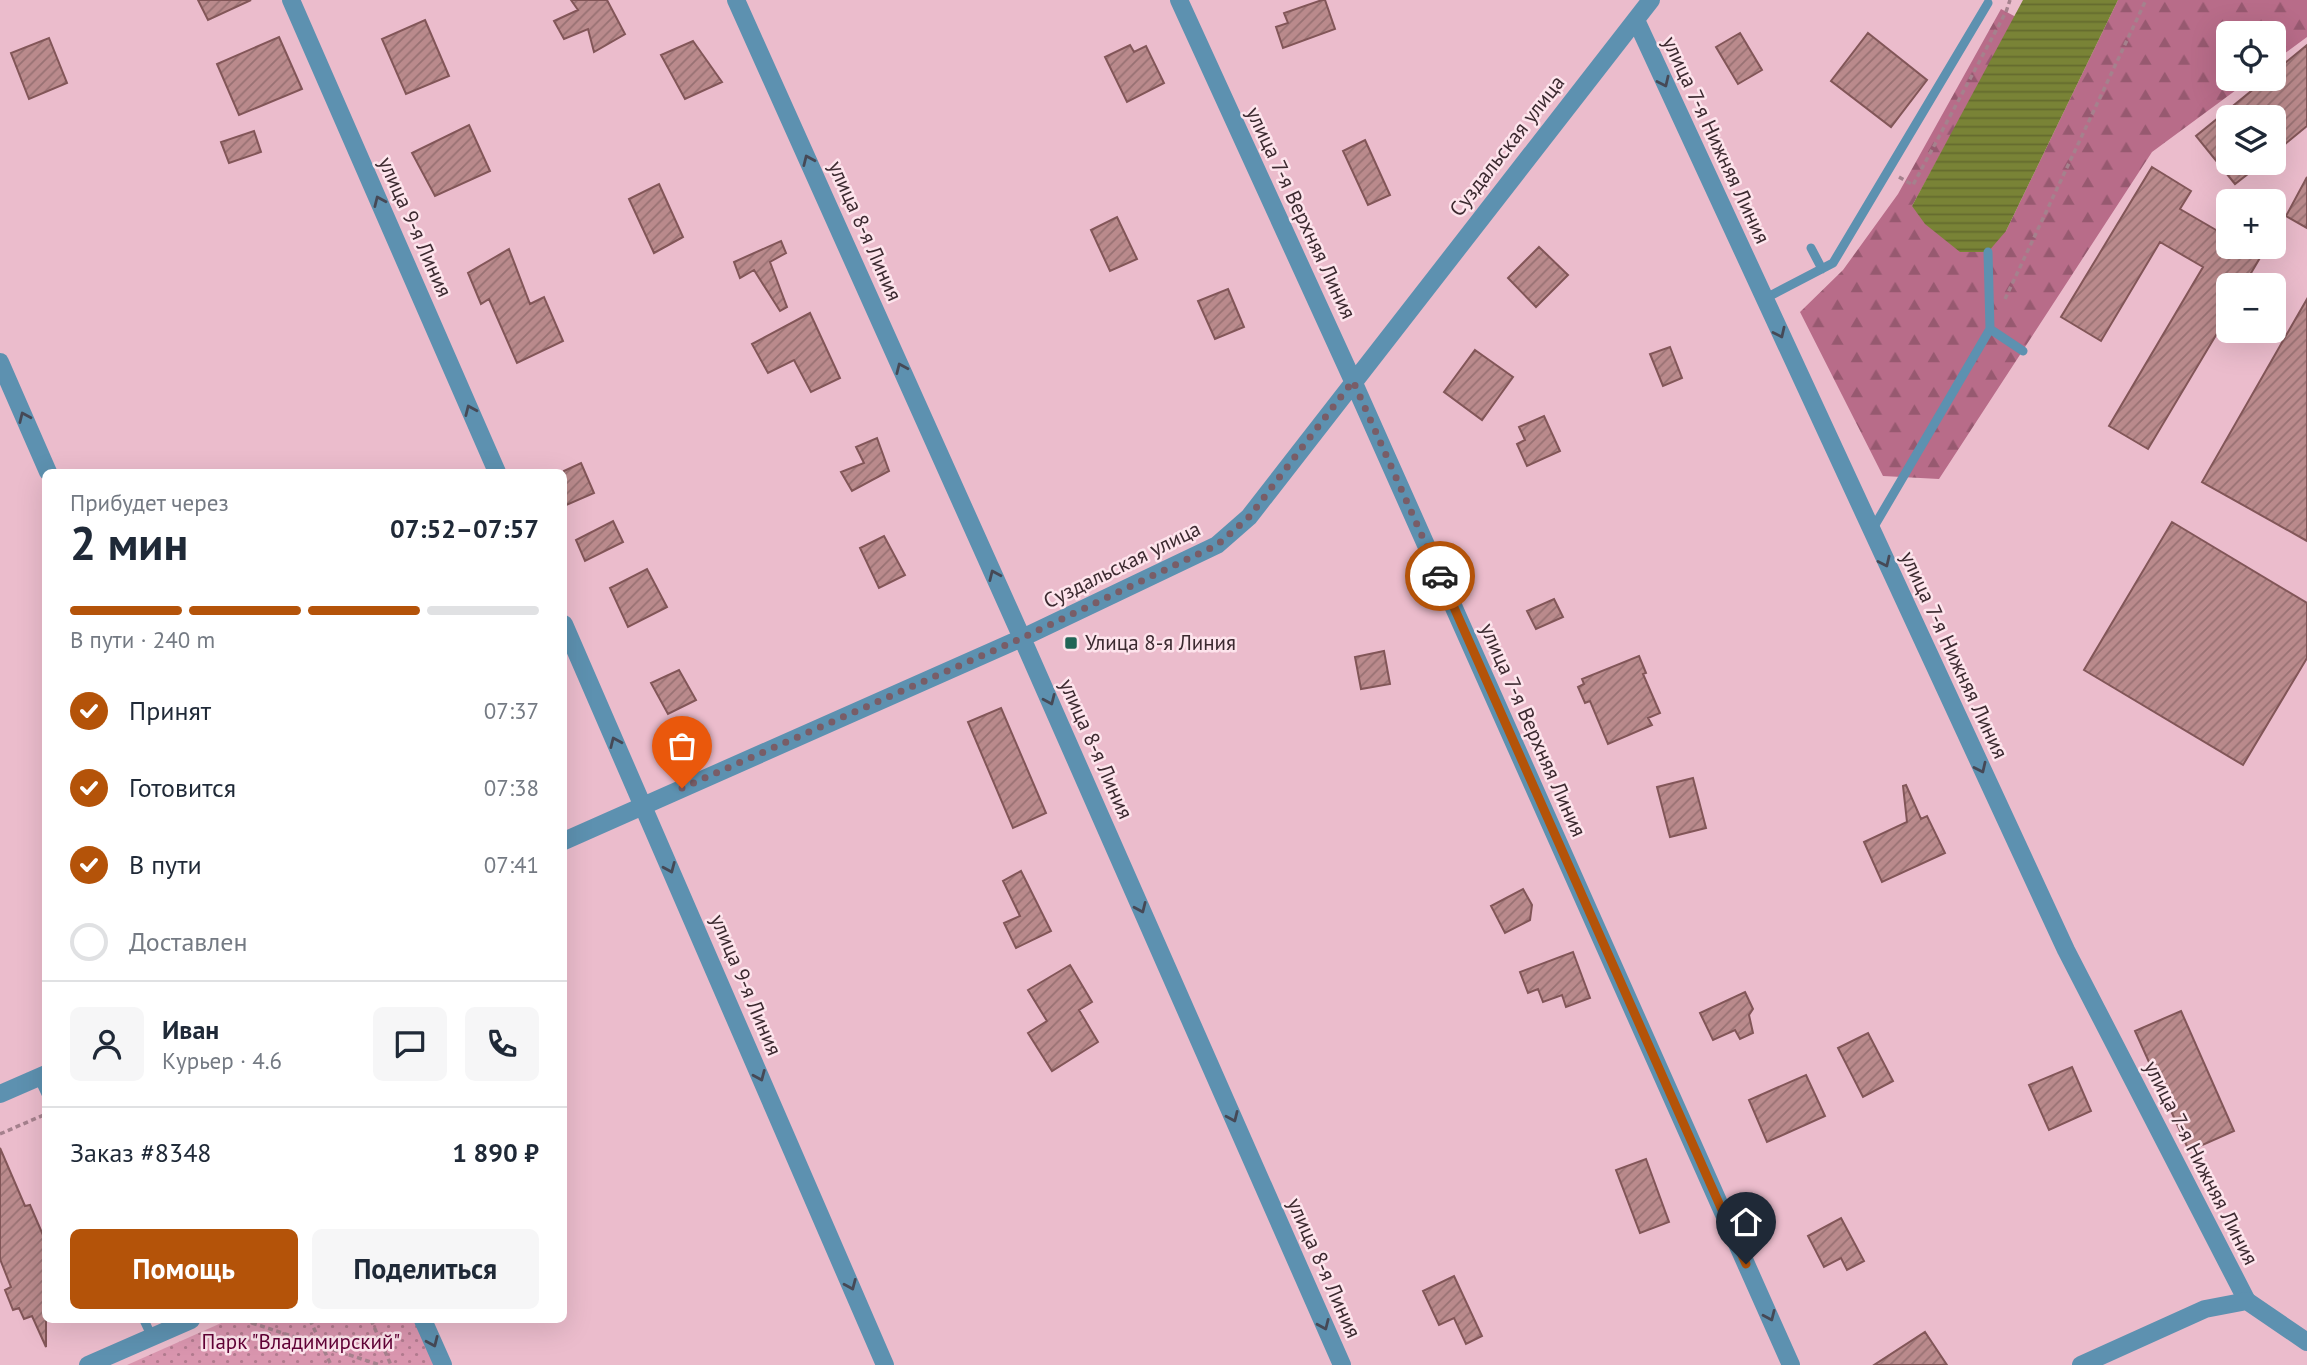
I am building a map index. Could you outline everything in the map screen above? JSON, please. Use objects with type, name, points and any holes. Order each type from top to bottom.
[{"type":"street","name":"улица 9-я Линия","points":[[291,0],[497,469]]},
{"type":"street","name":"улица 8-я Линия","points":[[736,0],[1022,638],[1342,1365]]},
{"type":"street","name":"улица 7-я Верхняя Линия","points":[[1179,0],[1353,381],[1791,1365]]},
{"type":"street","name":"Суздальская улица","points":[[567,840],[1022,638],[1217,545],[1249,517],[1651,0]]},
{"type":"street","name":"улица 7-я Нижняя Линия","points":[[1636,20],[2066,950],[2246,1301]]},
{"type":"street","points":[[0,362],[47,469]]},
{"type":"street","name":"улица 9-я Линия","points":[[567,631],[886,1365]]},
{"type":"street","points":[[0,1094],[42,1076]]},
{"type":"street","points":[[2081,1365],[2205,1309],[2246,1301],[2307,1342]]},
{"type":"street","points":[[88,1365],[184,1323]]},
{"type":"street","points":[[424,1323],[443,1365]]},
{"type":"lane","points":[[1764,299],[1833,263],[1987,2]]},
{"type":"lane","points":[[1811,248],[1822,269]]},
{"type":"lane","points":[[1872,532],[1990,330],[1988,252]]},
{"type":"lane","points":[[1990,330],[2023,351]]},
{"type":"lane","points":[[146,1323],[152,1337]]},
{"type":"path","points":[[1888,171],[1913,185],[2010,0]]},
{"type":"path","points":[[1990,330],[2146,0]]},
{"type":"path","points":[[0,1134],[42,1116]]},
{"type":"path","points":[[252,1323],[380,1365]]},
{"type":"path","points":[[311,1323],[331,1365]]},
{"type":"path","points":[[372,1323],[391,1365]]},
{"type":"green space","points":[[2118,0],[2307,0],[2307,37],[2286,52],[2286,21],[2216,21],[2216,91],[2235,91],[2152,152],[1939,479],[1883,476],[1800,312],[1843,270],[1898,194],[2001,9],[2016,17],[1912,206],[2006,231]]},
{"type":"green space","name":"Парк \"Владимирский\"","points":[[221,1323],[416,1323],[436,1365],[127,1365]]},
{"type":"shaded area","points":[[2023,0],[2118,0],[2006,231],[1988,252],[1960,252],[1925,224],[1912,206]]},
{"type":"building","points":[[198,0],[251,0],[208,20]]},
{"type":"building","points":[[571,0],[607,0],[625,34],[594,52],[588,29],[564,39],[554,21],[578,10]]},
{"type":"building","points":[[1325,0],[1335,29],[1283,48],[1276,27],[1288,23],[1284,13]]},
{"type":"building","points":[[425,20],[449,76],[406,94],[382,39]]},
{"type":"building","points":[[1740,33],[1762,70],[1738,84],[1716,47]]},
{"type":"building","points":[[1868,33],[1927,80],[1891,127],[1831,81]]},
{"type":"building","points":[[279,37],[302,89],[239,115],[217,64]]},
{"type":"building","points":[[49,38],[67,83],[29,99],[11,53]]},
{"type":"building","points":[[693,41],[722,82],[685,99],[661,55]]},
{"type":"building","points":[[1130,45],[1134,52],[1146,46],[1164,83],[1127,102],[1105,57]]},
{"type":"building","points":[[2307,45],[2307,126],[2286,143],[2286,105],[2234,105],[2251,91],[2286,91],[2286,62]]},
{"type":"building","points":[[2216,120],[2216,161],[2196,136]]},
{"type":"building","points":[[469,125],[490,171],[435,196],[412,153]]},
{"type":"building","points":[[254,131],[261,152],[229,163],[221,142]]},
{"type":"building","points":[[1365,140],[1390,195],[1368,205],[1343,151]]},
{"type":"building","points":[[2152,167],[2191,191],[2180,209],[2216,230],[2216,259],[2259,259],[2251,273],[2216,273],[2216,335],[2148,449],[2109,426],[2203,267],[2160,242],[2101,341],[2061,317]]},
{"type":"building","points":[[2228,175],[2247,175],[2235,184]]},
{"type":"building","points":[[2307,177],[2307,228],[2286,216]]},
{"type":"building","points":[[659,184],[683,237],[654,253],[629,199]]},
{"type":"building","points":[[1117,217],[1137,259],[1110,271],[1091,230]]},
{"type":"building","points":[[781,241],[786,253],[770,262],[787,307],[780,311],[754,270],[740,278],[734,262]]},
{"type":"building","points":[[1539,247],[1568,275],[1536,307],[1508,278]]},
{"type":"building","points":[[509,249],[530,304],[544,297],[563,341],[517,363],[489,299],[481,304],[468,273]]},
{"type":"building","points":[[1228,289],[1244,327],[1215,339],[1198,301]]},
{"type":"building","points":[[2307,299],[2307,541],[2202,482],[2282,343],[2286,343],[2286,336]]},
{"type":"building","points":[[810,313],[840,378],[811,392],[794,360],[768,373],[752,344]]},
{"type":"building","points":[[1670,347],[1682,378],[1663,386],[1650,354]]},
{"type":"building","points":[[1475,350],[1513,377],[1482,420],[1444,392]]},
{"type":"building","points":[[1544,416],[1560,451],[1527,466],[1517,444],[1525,440],[1519,427]]},
{"type":"building","points":[[877,438],[889,471],[852,491],[841,472],[864,463],[856,447]]},
{"type":"building","points":[[581,463],[594,493],[567,505],[567,470]]},
{"type":"building","points":[[613,521],[623,542],[585,561],[576,540]]},
{"type":"building","points":[[2172,522],[2307,603],[2307,658],[2243,765],[2084,670]]},
{"type":"building","points":[[884,536],[905,575],[879,588],[860,548]]},
{"type":"building","points":[[647,569],[667,607],[628,627],[610,588]]},
{"type":"building","points":[[1554,599],[1563,617],[1536,629],[1527,611]]},
{"type":"building","points":[[1384,651],[1390,684],[1361,689],[1355,657]]},
{"type":"building","points":[[1639,656],[1646,673],[1643,674],[1660,713],[1648,718],[1652,725],[1608,744],[1590,701],[1585,703],[1578,687],[1584,684],[1582,679]]},
{"type":"building","points":[[679,670],[696,700],[668,714],[651,683]]},
{"type":"building","points":[[1001,708],[1046,813],[1013,828],[968,722]]},
{"type":"building","points":[[1693,778],[1706,828],[1670,837],[1657,787]]},
{"type":"building","points":[[1906,785],[1921,819],[1927,816],[1945,853],[1882,882],[1864,842],[1907,822],[1903,786]]},
{"type":"building","points":[[1021,871],[1051,931],[1016,948],[1004,923],[1020,916],[1003,881]]},
{"type":"building","points":[[1523,889],[1532,905],[1530,920],[1505,933],[1491,906]]},
{"type":"building","points":[[1573,952],[1590,998],[1566,1007],[1562,995],[1543,1002],[1538,989],[1528,993],[1520,972]]},
{"type":"building","points":[[1070,965],[1092,1002],[1079,1010],[1098,1042],[1052,1071],[1028,1033],[1047,1021],[1028,990]]},
{"type":"building","points":[[1745,992],[1753,1009],[1749,1015],[1753,1033],[1740,1039],[1735,1030],[1713,1040],[1700,1013]]},
{"type":"building","points":[[2181,1011],[2234,1131],[2189,1151],[2135,1031]]},
{"type":"building","points":[[1868,1033],[1893,1081],[1863,1097],[1838,1048]]},
{"type":"building","points":[[2072,1067],[2091,1111],[2049,1130],[2029,1085]]},
{"type":"building","points":[[1806,1075],[1825,1116],[1767,1142],[1749,1100]]},
{"type":"building","points":[[0,1148],[25,1206],[30,1205],[42,1233],[42,1323],[46,1323],[46,1347],[32,1316],[24,1319],[19,1308],[13,1310],[5,1290],[11,1287],[0,1259]]},
{"type":"building","points":[[1646,1159],[1669,1222],[1640,1233],[1616,1170]]},
{"type":"building","points":[[1841,1218],[1864,1261],[1847,1270],[1841,1258],[1824,1267],[1808,1236]]},
{"type":"building","points":[[1454,1276],[1482,1336],[1466,1344],[1454,1318],[1439,1325],[1423,1291]]},
{"type":"building","points":[[1925,1332],[1947,1365],[1874,1365]]},
{"type":"way so far","points":[[682,788],[1022,638],[1217,545],[1249,517],[1353,381],[1440,576]]},
{"type":"place","name":"Улица 8-я Линия","points":[[1071,643]]},
{"type":"route","points":[[1440,576],[1746,1264]]}]
